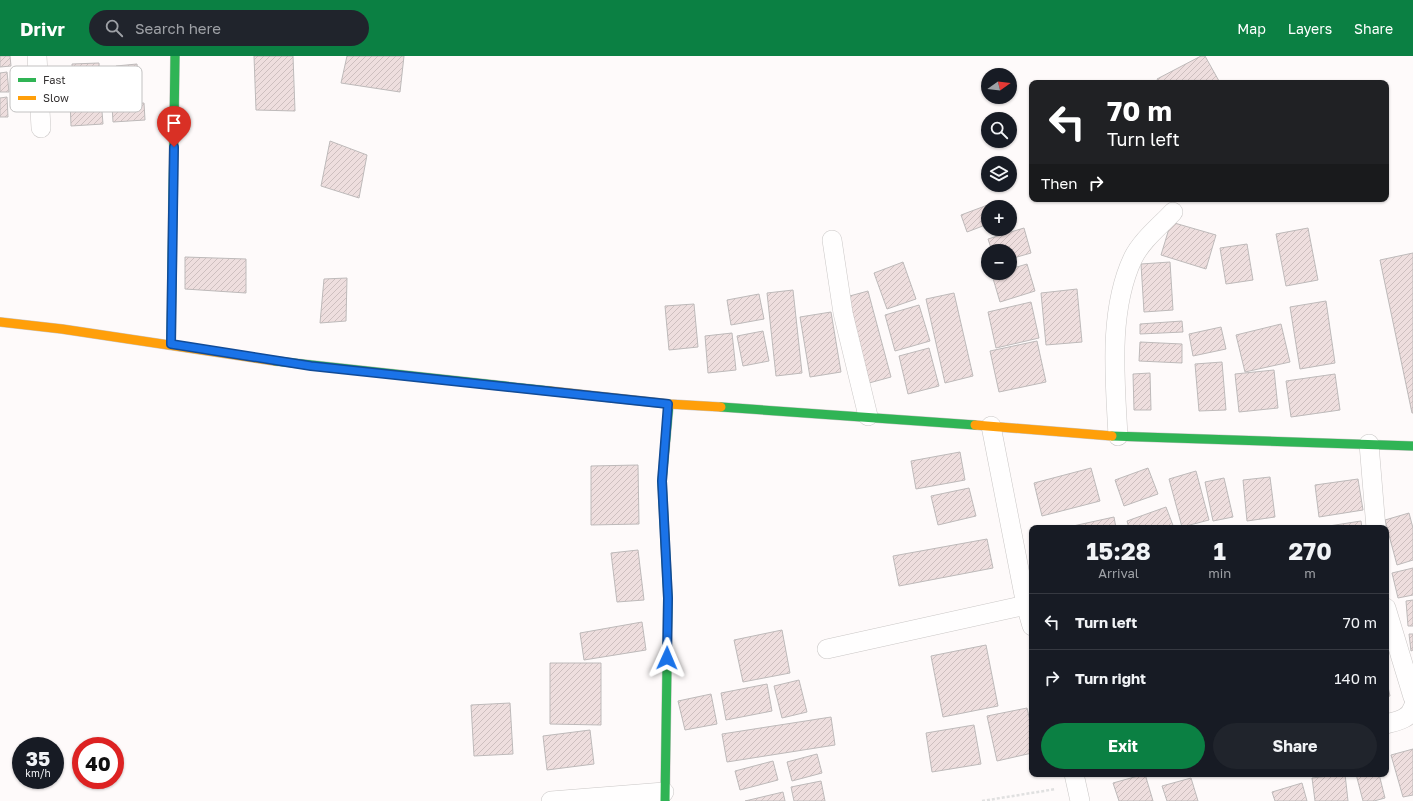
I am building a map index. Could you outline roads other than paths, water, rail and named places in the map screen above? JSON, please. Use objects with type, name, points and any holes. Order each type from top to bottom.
[{"type":"street","points":[[37,56],[38,66]]},
{"type":"street","points":[[171,344],[175,56]]},
{"type":"street","points":[[40,112],[41,128]]},
{"type":"street","points":[[1118,436],[1114,366],[1120,295],[1134,257],[1149,237],[1173,212]]},
{"type":"street","points":[[832,240],[843,313],[868,416]]},
{"type":"street","points":[[0,322],[171,344],[311,366],[668,404],[868,416],[1118,436],[1413,446]]},
{"type":"street","points":[[551,801],[665,796],[668,598],[662,481],[668,404]]},
{"type":"street","points":[[991,426],[1029,616]]},
{"type":"street","points":[[1369,444],[1376,525]]},
{"type":"street","points":[[827,649],[1026,605]]},
{"type":"street","points":[[1389,618],[1413,697]]},
{"type":"street","points":[[1389,723],[1407,716],[1412,712],[1413,707]]}]
